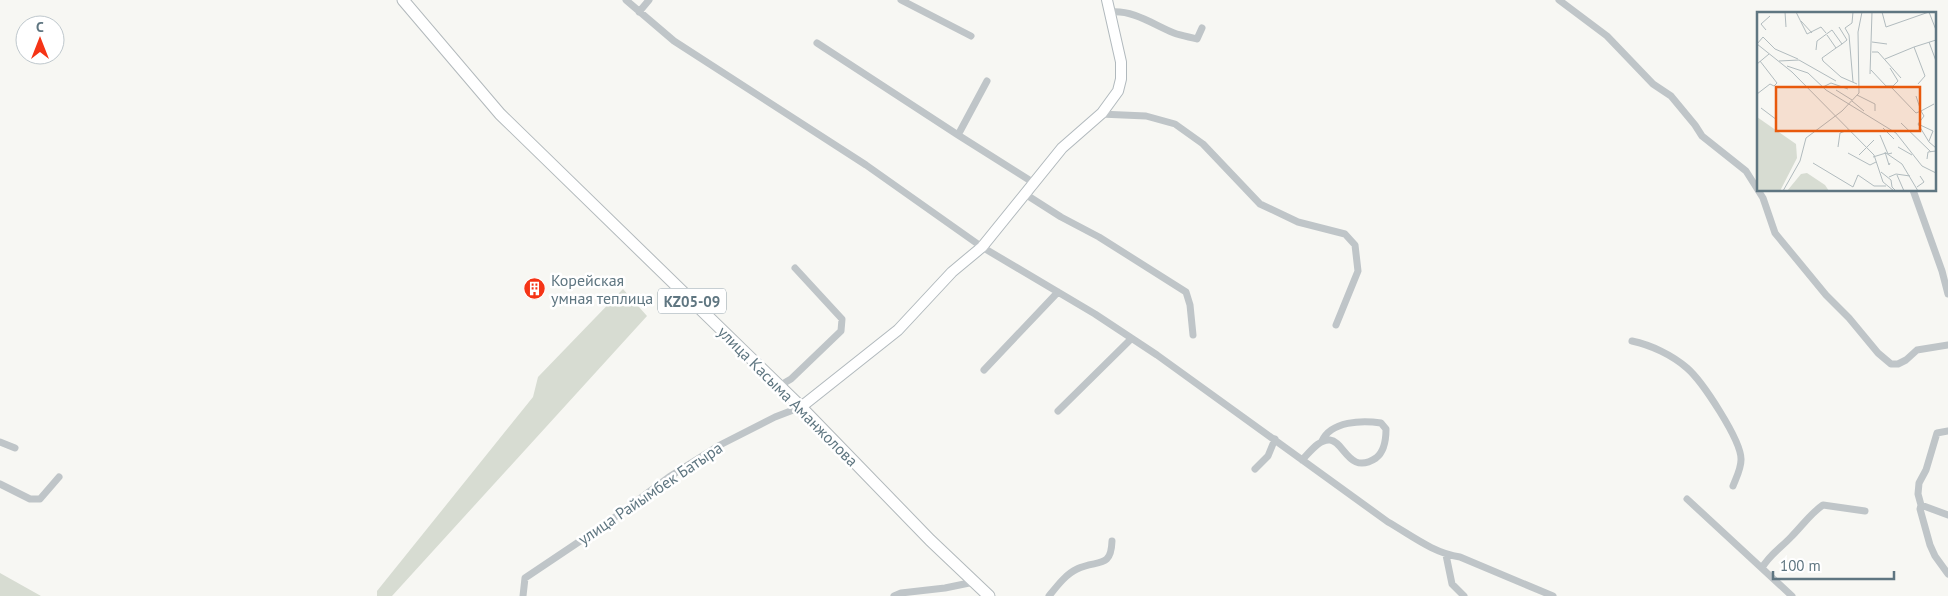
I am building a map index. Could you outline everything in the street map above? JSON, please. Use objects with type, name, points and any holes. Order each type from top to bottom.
[{"type":"main road","name":"улица Касыма Аманжолова","points":[[403,0],[500,114],[801,407],[923,533],[988,596]]},
{"type":"street","points":[[626,0],[674,41],[866,166],[982,247],[1095,314],[1164,360],[1388,522],[1446,554],[1460,557],[1552,596]]},
{"type":"street","points":[[638,12],[649,0]]},
{"type":"street","points":[[901,0],[971,36]]},
{"type":"street","name":"улица Райымбек Батыра","points":[[523,596],[525,578],[607,523],[669,477],[720,445],[775,417],[801,407],[898,330],[952,272],[982,247],[1062,148],[1100,114],[1118,92],[1121,79],[1121,62],[1107,0]]},
{"type":"street","points":[[1559,0],[1607,36],[1653,84],[1671,96],[1702,136],[1746,171],[1757,188]]},
{"type":"street","points":[[1111,12],[1120,11],[1137,16],[1175,34],[1197,39],[1202,28]]},
{"type":"street","points":[[817,43],[1034,182]]},
{"type":"street","points":[[958,135],[987,81]]},
{"type":"street","points":[[1100,114],[1146,116],[1175,124],[1203,144],[1260,204],[1298,222],[1345,234],[1354,245],[1358,271],[1336,325]]},
{"type":"street","points":[[1759,191],[1763,198],[1775,233],[1878,354],[1891,364],[1898,364],[1906,360],[1917,350],[1948,345]]},
{"type":"street","points":[[1913,191],[1942,271],[1948,294]]},
{"type":"street","points":[[1025,194],[1061,217],[1099,236],[1186,292],[1190,305],[1193,335]]},
{"type":"street","points":[[779,386],[791,379],[841,331],[842,319],[795,268]]},
{"type":"street","points":[[984,370],[1058,292]]},
{"type":"street","points":[[1058,411],[1131,339]]},
{"type":"street","points":[[1632,341],[1659,350],[1689,369],[1727,422],[1739,445],[1741,460],[1733,486]]},
{"type":"street","points":[[1302,460],[1322,441],[1324,435],[1349,423],[1368,421],[1381,423],[1386,429],[1386,439],[1379,456],[1369,463],[1354,461],[1335,441],[1322,441]]},
{"type":"street","points":[[1948,431],[1937,433],[1926,470],[1919,483],[1918,494],[1928,540],[1935,556],[1948,574]]},
{"type":"street","points":[[1255,469],[1268,456],[1275,440]]},
{"type":"street","points":[[0,442],[15,448]]},
{"type":"street","points":[[0,484],[30,500],[40,499],[60,478]]},
{"type":"street","points":[[1687,499],[1792,596]]},
{"type":"street","points":[[1762,568],[1766,560],[1823,505],[1865,511]]},
{"type":"street","points":[[1921,505],[1948,515]]},
{"type":"street","points":[[1049,596],[1059,583],[1076,569],[1106,561],[1112,552],[1112,541]]},
{"type":"street","points":[[1446,554],[1452,584],[1464,596]]},
{"type":"street","points":[[894,596],[915,590],[945,588],[974,582]]},
{"type":"shaded area","points":[[623,289],[647,316],[392,596],[377,596],[377,591],[533,397],[538,377]]},
{"type":"shaded area","points":[[0,573],[41,596],[0,596]]},
{"type":"place","name":"Корейская умная теплица","points":[[535,289]]}]
